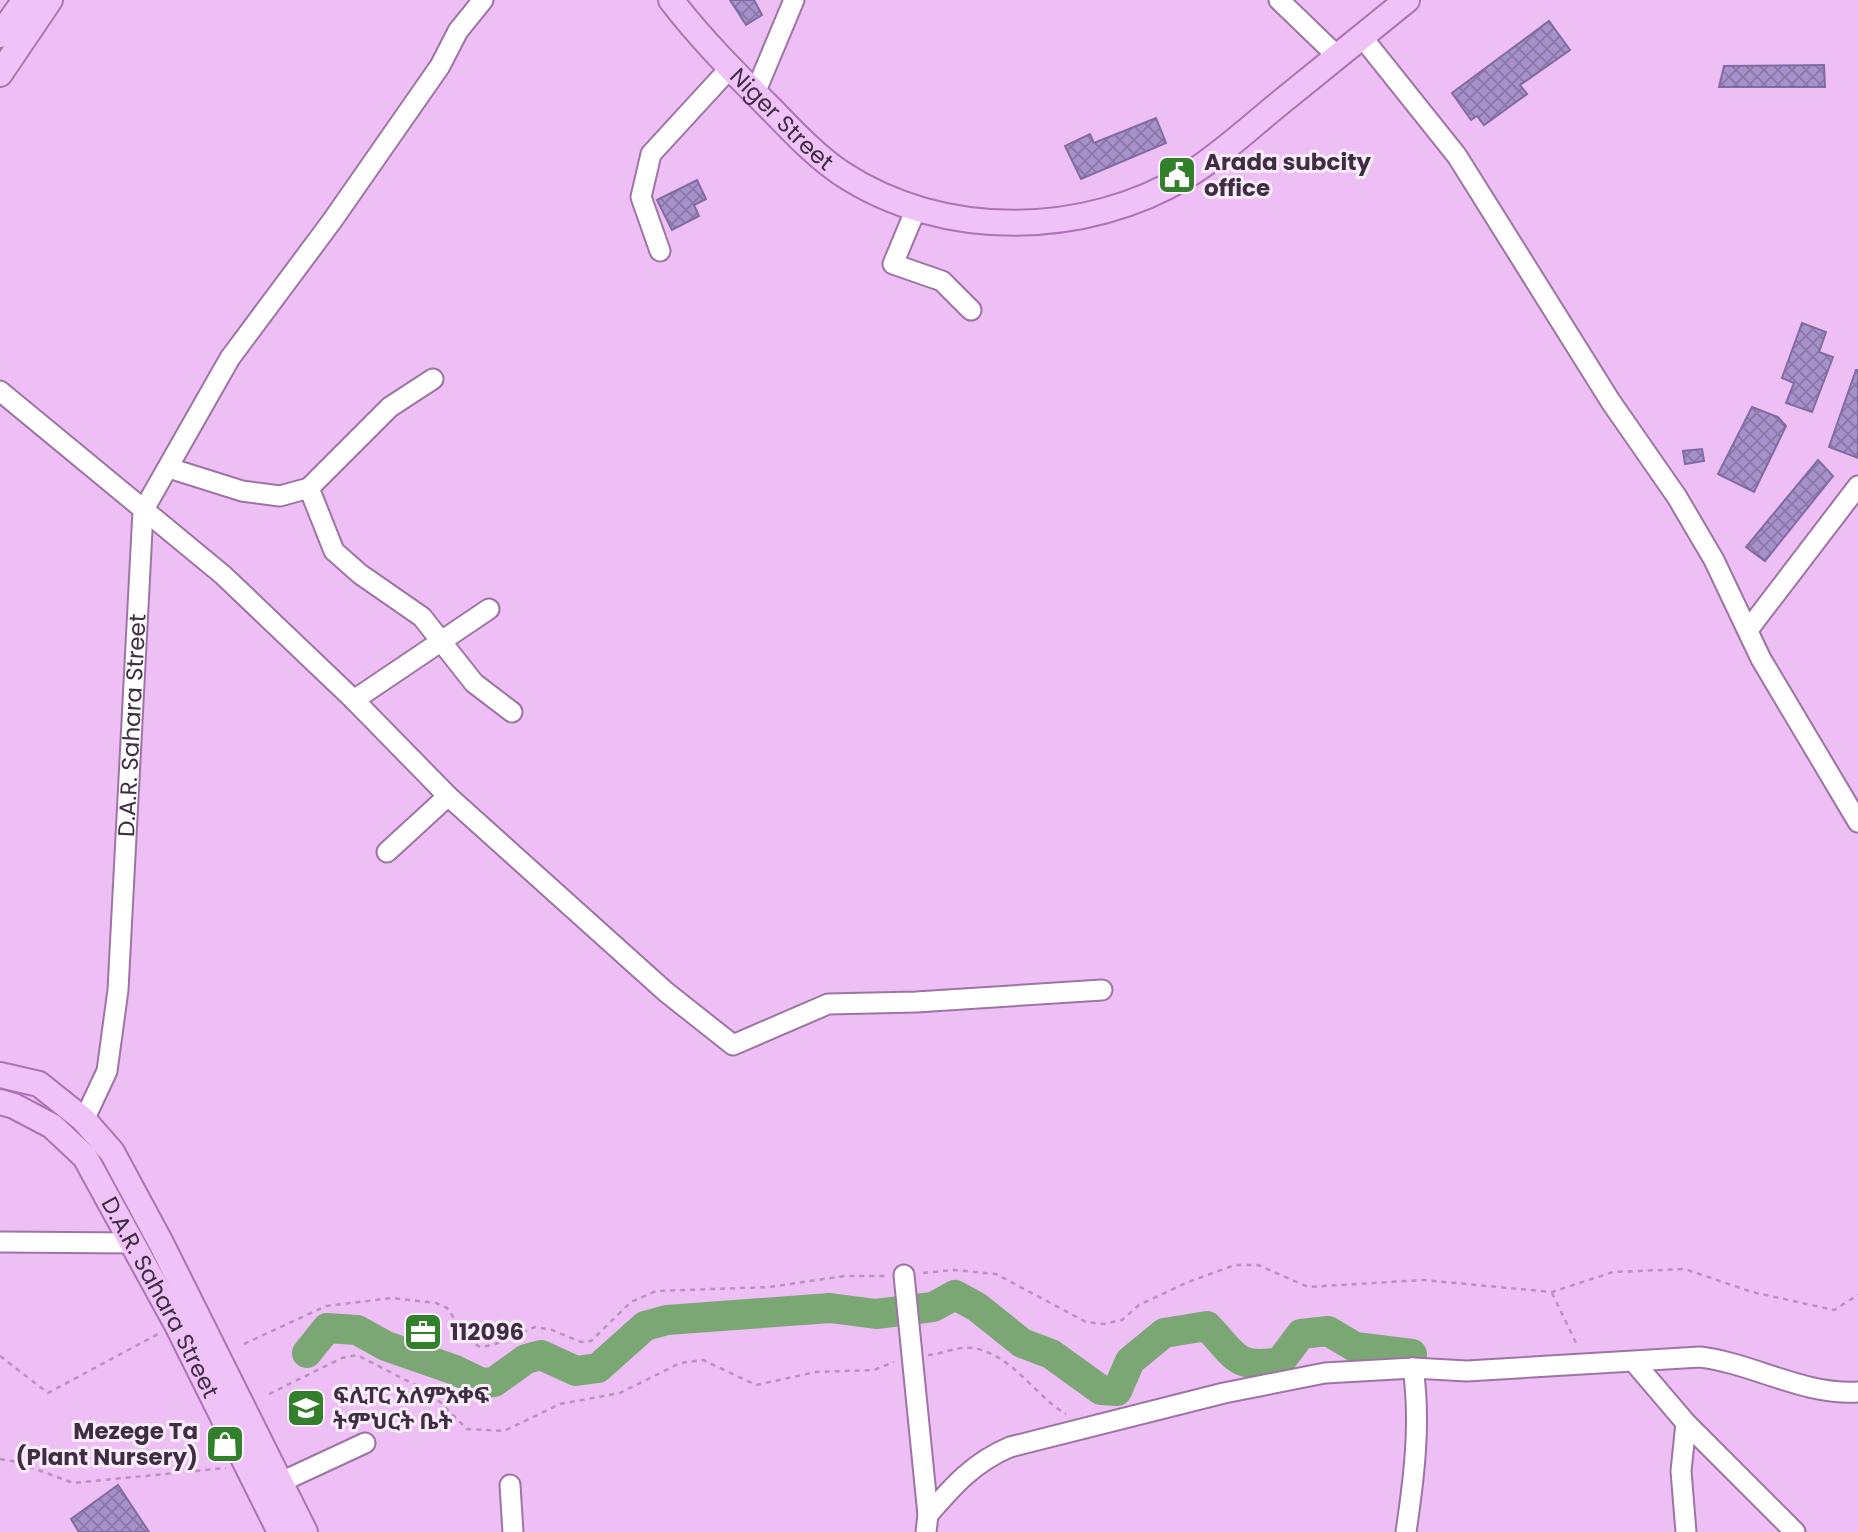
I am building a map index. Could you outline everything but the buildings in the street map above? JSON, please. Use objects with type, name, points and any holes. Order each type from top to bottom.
[{"type":"main road","points":[[0,35],[24,0]]},
{"type":"main road","points":[[0,74],[50,0]]},
{"type":"main road","name":"Niger Street","points":[[671,0],[730,68],[839,172],[874,192],[916,209],[953,218],[1028,223],[1084,215],[1147,197],[1189,174],[1407,0]]},
{"type":"main road","name":"D.A.R. Sahara Street","points":[[0,1075],[39,1084],[84,1119],[113,1152],[305,1532]]},
{"type":"main road","name":"D.A.R. Sahara Street","points":[[0,1102],[14,1106],[52,1126],[85,1157],[177,1325],[280,1532]]},
{"type":"street","points":[[143,511],[230,358],[332,221],[440,66],[458,31],[483,0]]},
{"type":"street","points":[[755,93],[794,0]]},
{"type":"street","points":[[1279,0],[1337,56]]},
{"type":"street","points":[[1362,37],[1457,156],[1611,402],[1676,497],[1714,560],[1761,659],[1858,822]]},
{"type":"street","points":[[660,251],[641,197],[651,154],[730,68]]},
{"type":"street","points":[[916,209],[893,264],[942,281],[971,310]]},
{"type":"street","points":[[169,468],[242,491],[280,496],[309,488],[390,407],[433,379]]},
{"type":"street","points":[[0,417],[7,397],[223,575],[354,700],[448,796],[666,992],[733,1045],[828,1004],[916,1002],[1102,989]]},
{"type":"street","points":[[1748,630],[1858,486]]},
{"type":"street","points":[[309,488],[334,551],[360,574],[422,617],[474,683],[512,712]]},
{"type":"street","name":"D.A.R. Sahara Street","points":[[84,1119],[107,1071],[118,990],[143,511]]},
{"type":"street","points":[[354,700],[439,640],[489,609]]},
{"type":"street","points":[[387,852],[448,796]]},
{"type":"street","points":[[0,1242],[134,1243]]},
{"type":"street","points":[[904,1275],[927,1524]]},
{"type":"street","points":[[927,1524],[961,1477],[985,1457],[1010,1447],[1224,1393],[1325,1373],[1413,1368],[1467,1371],[1700,1357],[1726,1360],[1802,1387],[1835,1393],[1858,1392]]},
{"type":"street","points":[[1634,1362],[1686,1423],[1795,1532]]},
{"type":"street","points":[[1406,1532],[1415,1461],[1417,1394],[1413,1368]]},
{"type":"street","points":[[1686,1423],[1681,1471],[1686,1532]]},
{"type":"street","points":[[281,1482],[365,1443]]},
{"type":"street","points":[[510,1485],[513,1532]]},
{"type":"path","points":[[244,1344],[326,1306],[392,1298],[436,1303],[447,1308],[469,1340],[480,1347],[493,1345],[534,1327],[552,1330],[581,1342],[592,1341],[631,1302],[656,1291],[770,1287],[844,1276],[904,1275],[954,1270],[996,1274],[1086,1322],[1104,1324],[1122,1320],[1139,1305],[1188,1282],[1235,1265],[1258,1265],[1308,1287],[1423,1280],[1552,1292],[1613,1272],[1685,1269],[1752,1292],[1834,1310],[1858,1295]]},
{"type":"path","points":[[1552,1292],[1578,1346]]},
{"type":"path","points":[[0,1356],[48,1393],[177,1325]]},
{"type":"path","points":[[269,1394],[342,1358],[357,1355],[431,1394],[467,1429],[504,1431],[560,1404],[620,1393],[680,1363],[702,1360],[756,1385],[816,1372],[874,1370],[913,1356],[969,1347],[982,1350],[1005,1362],[1056,1408],[1090,1428]]},
{"type":"path","points":[[0,1459],[17,1462],[73,1483],[216,1471],[247,1461]]},
{"type":"waterway","points":[[307,1353],[327,1328],[357,1330],[386,1346],[455,1370],[482,1383],[494,1382],[526,1359],[541,1355],[576,1371],[598,1368],[645,1326],[667,1320],[830,1308],[876,1314],[933,1307],[955,1295],[977,1307],[1022,1343],[1051,1354],[1101,1390],[1117,1391],[1130,1361],[1164,1333],[1207,1326],[1237,1358],[1254,1364],[1280,1362],[1301,1334],[1328,1331],[1355,1347],[1412,1354]]},
{"type":"place","name":"Arada subcity office","points":[[1177,175]]},
{"type":"place","name":"112096","points":[[423,1332]]},
{"type":"place","name":"ፍሊፐር አለምአቀፍ ትምህርት ቤት","points":[[306,1408]]},
{"type":"place","name":"Mezege Ta (Plant Nursery)","points":[[225,1444]]}]
